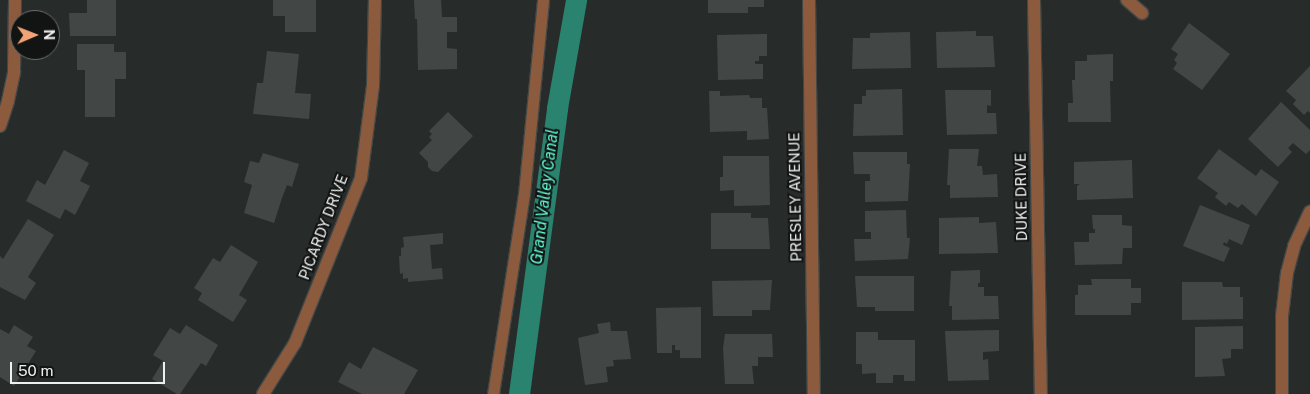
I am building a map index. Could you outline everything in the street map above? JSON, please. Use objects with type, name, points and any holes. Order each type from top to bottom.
[{"type":"street","points":[[0,126],[14,72],[16,0]]},
{"type":"street","name":"PICARDY DRIVE","points":[[263,394],[295,343],[361,178],[373,86],[375,0]]},
{"type":"street","name":"PRESLEY AVENUE","points":[[809,0],[814,394]]},
{"type":"street","name":"DUKE DRIVE","points":[[1034,0],[1041,394]]},
{"type":"street","points":[[1127,0],[1142,13]]},
{"type":"street","points":[[1282,394],[1282,316],[1288,273],[1294,246],[1310,212]]},
{"type":"lane","points":[[493,394],[524,194],[543,0]]},
{"type":"building","points":[[87,0],[116,0],[116,36],[70,36],[69,13],[87,13]]},
{"type":"building","points":[[273,0],[316,0],[316,32],[285,32],[285,16],[273,16]]},
{"type":"building","points":[[414,0],[441,0],[442,17],[457,17],[457,32],[447,32],[447,48],[457,49],[457,69],[418,70],[417,19],[415,19]]},
{"type":"building","points":[[708,0],[764,0],[764,7],[748,7],[748,13],[708,13]]},
{"type":"building","points":[[1189,23],[1230,54],[1202,90],[1173,69],[1177,63],[1174,60],[1178,54],[1171,49]]},
{"type":"building","points":[[976,31],[976,36],[993,36],[995,67],[937,68],[936,32]]},
{"type":"building","points":[[910,32],[911,68],[852,69],[853,38],[870,38],[870,33]]},
{"type":"building","points":[[767,34],[767,56],[759,56],[759,61],[755,61],[755,64],[763,64],[763,79],[718,80],[717,35]]},
{"type":"building","points":[[77,44],[114,44],[114,52],[126,52],[126,79],[115,79],[115,117],[85,117],[85,70],[77,70]]},
{"type":"building","points":[[267,51],[299,54],[295,93],[311,94],[309,119],[253,114],[257,83],[263,83]]},
{"type":"building","points":[[1113,54],[1113,81],[1110,81],[1111,122],[1068,122],[1068,103],[1073,103],[1072,80],[1075,80],[1075,61],[1087,61],[1087,55]]},
{"type":"building","points":[[1310,66],[1310,113],[1308,111],[1304,115],[1293,104],[1296,100],[1286,91]]},
{"type":"building","points":[[902,89],[903,135],[853,136],[854,104],[862,104],[862,96],[866,96],[866,90]]},
{"type":"building","points":[[945,90],[991,90],[991,106],[987,105],[987,113],[996,113],[997,134],[947,135]]},
{"type":"building","points":[[709,91],[720,91],[720,96],[749,95],[750,98],[762,98],[762,108],[767,108],[769,139],[747,140],[747,131],[710,132]]},
{"type":"building","points":[[1281,102],[1310,130],[1310,150],[1306,154],[1293,143],[1288,148],[1292,152],[1278,167],[1248,139]]},
{"type":"building","points":[[448,112],[473,136],[438,172],[432,171],[428,167],[428,162],[419,153],[432,140],[429,137],[432,134],[429,131]]},
{"type":"building","points":[[949,149],[979,149],[977,166],[982,166],[983,175],[997,174],[998,197],[950,198],[950,185],[947,185]]},
{"type":"building","points":[[1219,149],[1256,176],[1261,169],[1279,182],[1256,216],[1242,204],[1238,208],[1229,202],[1226,206],[1215,197],[1218,193],[1197,178]]},
{"type":"building","points":[[64,150],[89,163],[80,181],[90,186],[75,215],[65,209],[60,219],[26,201],[37,180],[45,185]]},
{"type":"building","points":[[853,152],[907,152],[907,164],[910,164],[908,201],[865,202],[865,181],[870,181],[870,174],[854,174]]},
{"type":"building","points":[[263,153],[299,164],[292,187],[287,185],[274,223],[244,213],[252,185],[244,182],[250,161],[259,163]]},
{"type":"building","points":[[723,156],[769,156],[770,205],[734,206],[734,190],[720,191],[720,177],[723,177]]},
{"type":"building","points":[[1132,160],[1133,198],[1077,200],[1077,186],[1080,184],[1074,184],[1074,162]]},
{"type":"building","points":[[1200,205],[1250,225],[1242,245],[1229,239],[1227,244],[1224,242],[1223,245],[1230,248],[1224,262],[1183,246]]},
{"type":"building","points":[[906,210],[907,238],[910,238],[908,259],[855,261],[854,239],[871,239],[871,232],[865,232],[865,211]]},
{"type":"building","points":[[711,213],[751,213],[751,218],[768,218],[770,249],[711,249]]},
{"type":"building","points":[[1092,215],[1122,215],[1122,225],[1132,226],[1132,248],[1123,248],[1122,264],[1075,265],[1074,242],[1089,242],[1089,233],[1095,233]]},
{"type":"building","points":[[979,217],[979,223],[996,222],[998,253],[939,254],[939,218]]},
{"type":"building","points":[[28,219],[54,235],[28,277],[36,283],[25,300],[0,287],[0,256],[3,259]]},
{"type":"building","points":[[443,233],[443,244],[430,245],[432,269],[442,268],[443,279],[408,282],[408,278],[403,279],[403,273],[400,274],[399,256],[401,256],[401,248],[404,247],[403,237]]},
{"type":"building","points":[[231,245],[258,262],[239,295],[247,300],[233,322],[198,300],[202,293],[194,288],[213,258],[220,262]]},
{"type":"building","points":[[980,270],[980,283],[978,283],[978,287],[984,287],[984,296],[998,296],[999,319],[952,320],[952,306],[949,306],[951,271]]},
{"type":"building","points":[[855,276],[914,276],[914,311],[875,311],[875,307],[857,307]]},
{"type":"building","points":[[1091,279],[1131,279],[1131,288],[1141,288],[1141,303],[1131,303],[1131,315],[1075,315],[1075,295],[1078,295],[1078,285],[1092,285]]},
{"type":"building","points":[[772,280],[770,310],[752,310],[752,316],[713,316],[712,281]]},
{"type":"building","points":[[1182,282],[1222,282],[1223,287],[1240,287],[1240,297],[1243,297],[1243,319],[1182,320]]},
{"type":"building","points":[[701,307],[701,358],[680,358],[680,350],[675,350],[675,345],[672,345],[672,353],[657,353],[656,308]]},
{"type":"building","points":[[610,322],[611,331],[627,331],[631,359],[613,360],[614,366],[606,367],[608,382],[585,385],[578,338],[599,333],[597,324]]},
{"type":"building","points":[[14,325],[33,337],[27,346],[36,351],[14,386],[0,377],[0,329],[9,334]]},
{"type":"building","points":[[186,325],[218,345],[206,366],[201,363],[180,394],[177,394],[152,379],[163,361],[153,355],[170,328],[180,334]]},
{"type":"building","points":[[1243,326],[1243,349],[1231,349],[1231,358],[1222,359],[1225,376],[1195,377],[1195,327]]},
{"type":"building","points":[[999,330],[999,351],[983,352],[983,360],[988,359],[989,380],[948,381],[945,331]]},
{"type":"building","points":[[856,332],[878,332],[878,340],[915,340],[915,381],[904,381],[904,375],[893,375],[893,383],[876,383],[876,373],[862,374],[862,364],[856,364]]},
{"type":"building","points":[[725,334],[772,334],[773,357],[758,357],[758,366],[752,366],[754,384],[725,384],[723,348]]},
{"type":"building","points":[[373,347],[418,370],[404,394],[362,394],[338,382],[349,362],[361,369]]},
{"type":"waterway","name":"Grand Valley Canal","points":[[519,394],[557,108],[576,0]]}]
